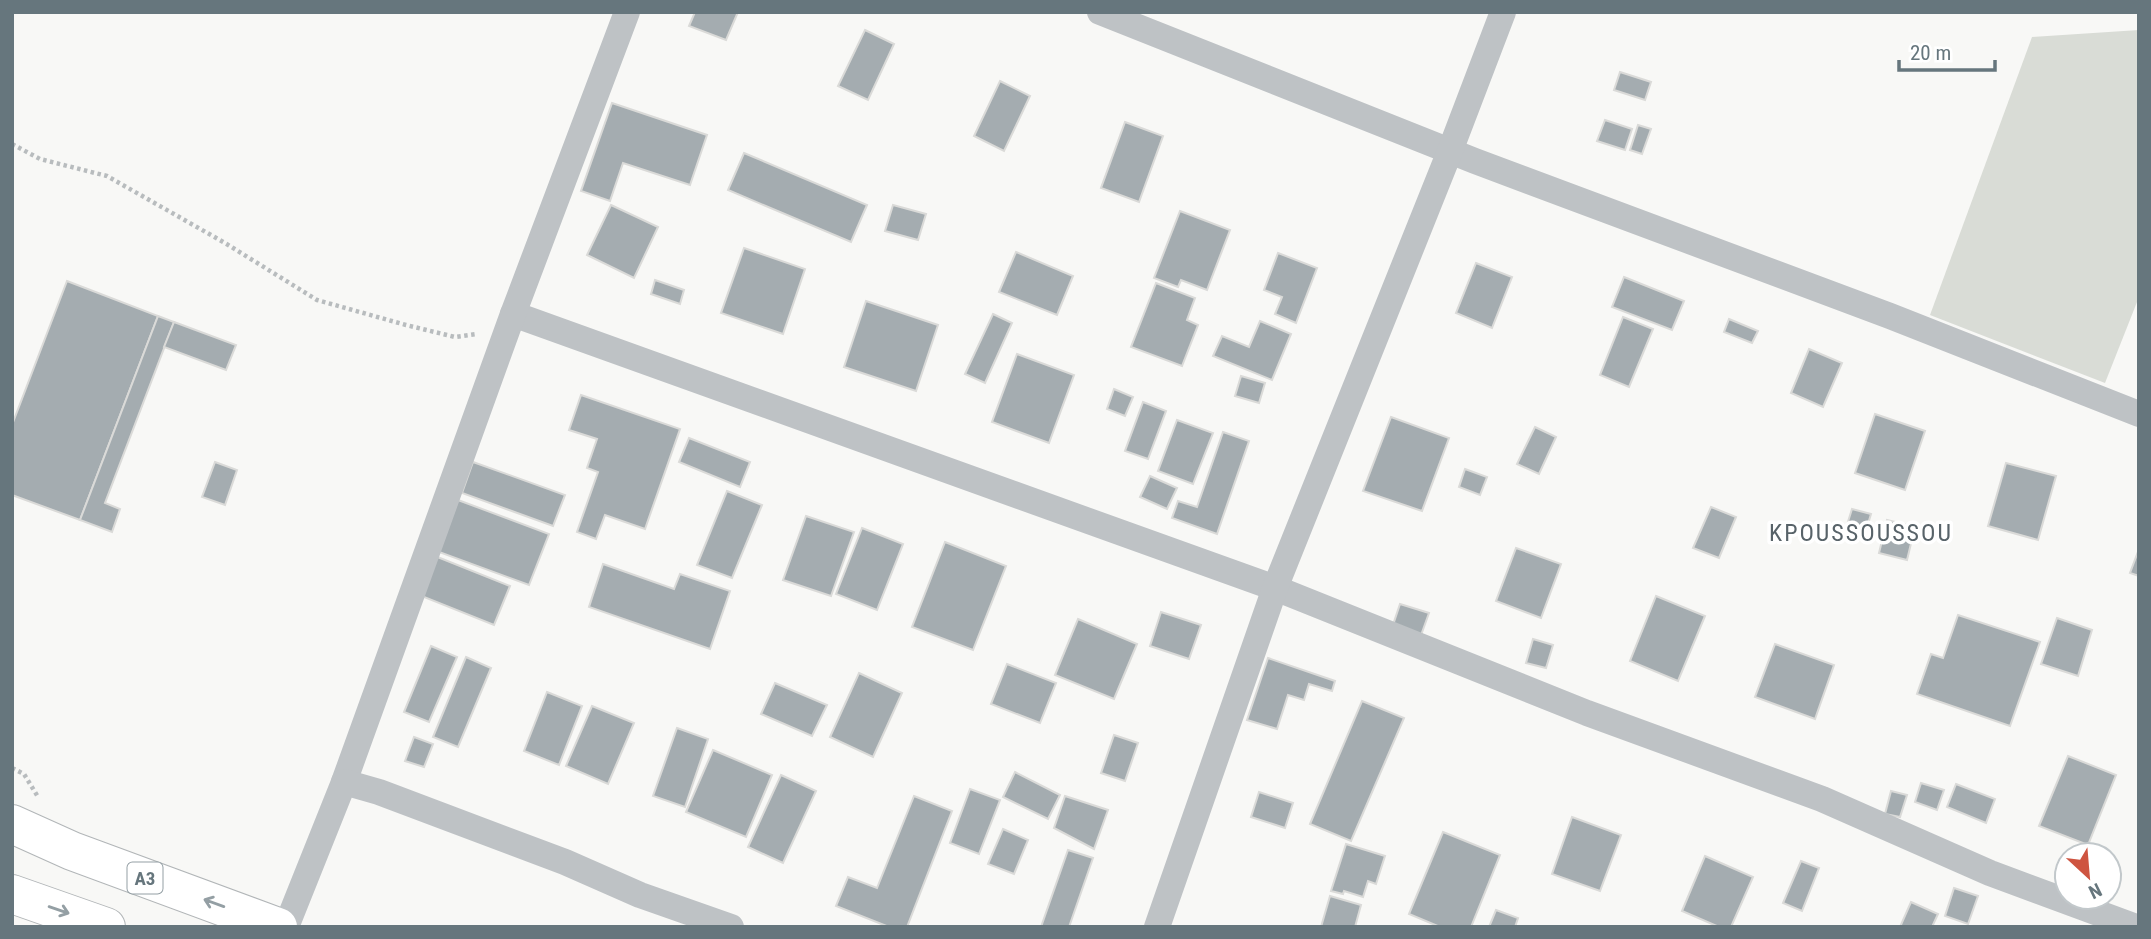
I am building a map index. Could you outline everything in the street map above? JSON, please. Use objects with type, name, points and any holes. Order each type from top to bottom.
[{"type":"highway","name":"A3","points":[[12,824],[72,851],[278,927]]},
{"type":"highway","points":[[12,894],[106,927]]},
{"type":"street","points":[[286,927],[344,782],[509,325],[627,12]]},
{"type":"street","points":[[1100,12],[1450,151],[1890,316],[2139,414]]},
{"type":"street","points":[[1157,927],[1275,588],[1503,12]]},
{"type":"street","points":[[509,325],[1275,588],[1587,713],[1822,799],[1990,873],[2136,927]]},
{"type":"street","points":[[344,782],[565,862],[640,895],[731,927]]},
{"type":"path","points":[[12,144],[40,159],[107,176],[225,243],[317,300],[406,326],[456,337],[509,325]]},
{"type":"shaded area","points":[[2139,30],[2139,297],[2105,383],[1930,315],[2032,37]]},
{"type":"building","points":[[695,12],[738,12],[726,40],[689,26]]},
{"type":"building","points":[[865,30],[894,44],[868,100],[838,86]]},
{"type":"building","points":[[1620,72],[1651,82],[1645,100],[1614,90]]},
{"type":"building","points":[[1000,81],[1030,96],[1004,151],[974,136]]},
{"type":"building","points":[[612,103],[707,135],[690,185],[623,163],[610,201],[581,191]]},
{"type":"building","points":[[1605,120],[1632,129],[1625,150],[1597,141]]},
{"type":"building","points":[[1125,122],[1163,136],[1139,202],[1101,188]]},
{"type":"building","points":[[1638,125],[1651,129],[1642,154],[1630,150]]},
{"type":"building","points":[[744,153],[867,205],[851,242],[728,190]]},
{"type":"building","points":[[611,205],[658,227],[634,278],[587,255]]},
{"type":"building","points":[[893,205],[926,214],[918,240],[885,231]]},
{"type":"building","points":[[1180,211],[1230,230],[1207,290],[1181,280],[1178,287],[1154,278]]},
{"type":"building","points":[[744,248],[805,269],[783,334],[721,313]]},
{"type":"building","points":[[1016,252],[1073,276],[1057,315],[999,292]]},
{"type":"building","points":[[1278,253],[1317,268],[1296,323],[1275,314],[1282,297],[1264,290]]},
{"type":"building","points":[[1476,263],[1512,277],[1492,328],[1456,313]]},
{"type":"building","points":[[1624,277],[1684,301],[1672,330],[1612,307]]},
{"type":"building","points":[[655,280],[684,290],[680,304],[651,294]]},
{"type":"building","points":[[67,281],[158,316],[80,520],[12,495],[12,425]]},
{"type":"building","points":[[1156,283],[1195,298],[1187,320],[1198,325],[1182,366],[1131,347]]},
{"type":"building","points":[[866,301],[938,325],[916,391],[844,367]]},
{"type":"building","points":[[993,314],[1012,323],[985,383],[965,374]]},
{"type":"building","points":[[158,316],[174,322],[105,503],[120,509],[112,532],[80,520]]},
{"type":"building","points":[[1623,317],[1653,329],[1629,387],[1600,375]]},
{"type":"building","points":[[1729,319],[1758,331],[1752,343],[1724,332]]},
{"type":"building","points":[[1260,321],[1291,334],[1272,380],[1213,356],[1222,336],[1249,347]]},
{"type":"building","points":[[174,322],[236,345],[226,370],[164,347]]},
{"type":"building","points":[[1809,349],[1842,363],[1823,407],[1791,393]]},
{"type":"building","points":[[1017,354],[1074,375],[1049,443],[992,422]]},
{"type":"building","points":[[1241,376],[1265,383],[1259,403],[1235,396]]},
{"type":"building","points":[[1114,389],[1133,397],[1125,416],[1107,409]]},
{"type":"building","points":[[581,395],[680,429],[645,529],[605,515],[596,539],[577,532],[598,472],[587,468],[597,439],[569,430]]},
{"type":"building","points":[[1143,402],[1166,411],[1148,459],[1125,451]]},
{"type":"building","points":[[1875,414],[1925,431],[1905,490],[1855,473]]},
{"type":"building","points":[[1391,417],[1449,438],[1422,511],[1363,491]]},
{"type":"building","points":[[1177,420],[1213,433],[1193,484],[1158,471]]},
{"type":"building","points":[[1535,427],[1556,437],[1539,474],[1517,464]]},
{"type":"building","points":[[1223,432],[1249,441],[1217,534],[1172,518],[1178,501],[1197,507]]},
{"type":"building","points":[[689,438],[750,462],[740,487],[679,462]]},
{"type":"building","points":[[215,462],[237,470],[225,505],[202,497]]},
{"type":"building","points":[[473,462],[565,495],[553,526],[462,493]]},
{"type":"building","points":[[2006,463],[2056,476],[2038,540],[1988,526]]},
{"type":"building","points":[[1465,469],[1487,477],[1480,495],[1459,487]]},
{"type":"building","points":[[1150,476],[1177,488],[1167,509],[1140,497]]},
{"type":"building","points":[[727,491],[762,505],[732,578],[697,565]]},
{"type":"building","points":[[458,500],[549,534],[529,585],[439,552]]},
{"type":"building","points":[[1711,507],[1736,517],[1719,558],[1693,548]]},
{"type":"building","points":[[1852,509],[1871,514],[1865,534],[1846,528]]},
{"type":"building","points":[[806,516],[854,532],[831,596],[783,580]]},
{"type":"building","points":[[1887,520],[1915,527],[1907,560],[1879,553]]},
{"type":"building","points":[[862,528],[903,544],[877,610],[836,594]]},
{"type":"building","points":[[945,542],[1006,566],[973,650],[912,627]]},
{"type":"building","points":[[1516,548],[1561,564],[1541,618],[1496,601]]},
{"type":"building","points":[[2139,549],[2139,576],[2130,573]]},
{"type":"building","points":[[435,556],[510,586],[494,625],[419,595]]},
{"type":"building","points":[[603,564],[674,589],[680,574],[730,591],[710,649],[589,607]]},
{"type":"building","points":[[1656,596],[1705,616],[1678,681],[1630,661]]},
{"type":"building","points":[[1400,604],[1429,613],[1420,638],[1392,628]]},
{"type":"building","points":[[1161,612],[1201,625],[1189,659],[1150,646]]},
{"type":"building","points":[[1958,615],[2040,642],[2010,726],[1917,694],[1931,654],[1943,658]]},
{"type":"building","points":[[2057,618],[2092,630],[2078,676],[2041,664]]},
{"type":"building","points":[[1078,619],[1137,644],[1114,699],[1055,675]]},
{"type":"building","points":[[1533,639],[1553,645],[1546,668],[1526,663]]},
{"type":"building","points":[[1775,644],[1834,665],[1815,719],[1755,697]]},
{"type":"building","points":[[431,646],[457,657],[429,722],[404,712]]},
{"type":"building","points":[[466,657],[491,668],[458,747],[433,737]]},
{"type":"building","points":[[1268,658],[1335,681],[1332,691],[1309,684],[1304,700],[1288,695],[1277,729],[1247,720]]},
{"type":"building","points":[[1007,664],[1056,683],[1040,723],[991,704]]},
{"type":"building","points":[[859,673],[902,693],[873,757],[830,737]]},
{"type":"building","points":[[775,683],[827,705],[812,736],[761,714]]},
{"type":"building","points":[[547,692],[582,706],[559,765],[524,751]]},
{"type":"building","points":[[1362,701],[1404,718],[1351,841],[1310,824]]},
{"type":"building","points":[[592,706],[634,723],[608,784],[566,766]]},
{"type":"building","points":[[677,728],[708,739],[685,807],[653,796]]},
{"type":"building","points":[[1114,735],[1138,743],[1125,781],[1101,773]]},
{"type":"building","points":[[414,737],[433,744],[424,767],[405,761]]},
{"type":"building","points":[[713,750],[772,775],[746,837],[686,812]]},
{"type":"building","points":[[2068,756],[2116,775],[2090,841],[2078,841],[2039,826]]},
{"type":"building","points":[[1015,772],[1060,795],[1048,819],[1003,797]]},
{"type":"building","points":[[781,775],[816,791],[783,863],[748,847]]},
{"type":"building","points":[[1921,783],[1944,790],[1937,810],[1915,802]]},
{"type":"building","points":[[1956,784],[1995,799],[1986,823],[1947,807]]},
{"type":"building","points":[[970,789],[1000,800],[979,854],[950,843]]},
{"type":"building","points":[[1891,791],[1907,795],[1900,817],[1885,814]]},
{"type":"building","points":[[1259,792],[1293,803],[1285,828],[1251,817]]},
{"type":"building","points":[[914,796],[952,811],[907,927],[889,927],[836,906],[848,877],[877,888]]},
{"type":"building","points":[[1065,796],[1108,810],[1094,849],[1054,828]]},
{"type":"building","points":[[1572,817],[1621,835],[1600,891],[1552,874]]},
{"type":"building","points":[[1003,829],[1028,840],[1014,874],[988,864]]},
{"type":"building","points":[[1443,832],[1500,855],[1471,927],[1440,927],[1409,914]]},
{"type":"building","points":[[1346,844],[1385,856],[1376,884],[1368,881],[1363,897],[1344,891],[1343,894],[1331,891]]},
{"type":"building","points":[[1068,850],[1093,858],[1069,927],[1041,927]]},
{"type":"building","points":[[1705,856],[1753,877],[1731,927],[1719,927],[1682,911]]},
{"type":"building","points":[[1801,861],[1819,868],[1802,911],[1783,903]]},
{"type":"building","points":[[1954,888],[1978,896],[1968,924],[1945,916]]},
{"type":"building","points":[[1330,896],[1361,905],[1355,927],[1321,927]]},
{"type":"building","points":[[1911,902],[1938,914],[1932,927],[1900,927]]},
{"type":"building","points":[[1496,910],[1518,918],[1515,927],[1489,927]]},
{"type":"district","name":"KPOUSSOUSSOU","points":[[1861,533]]}]
